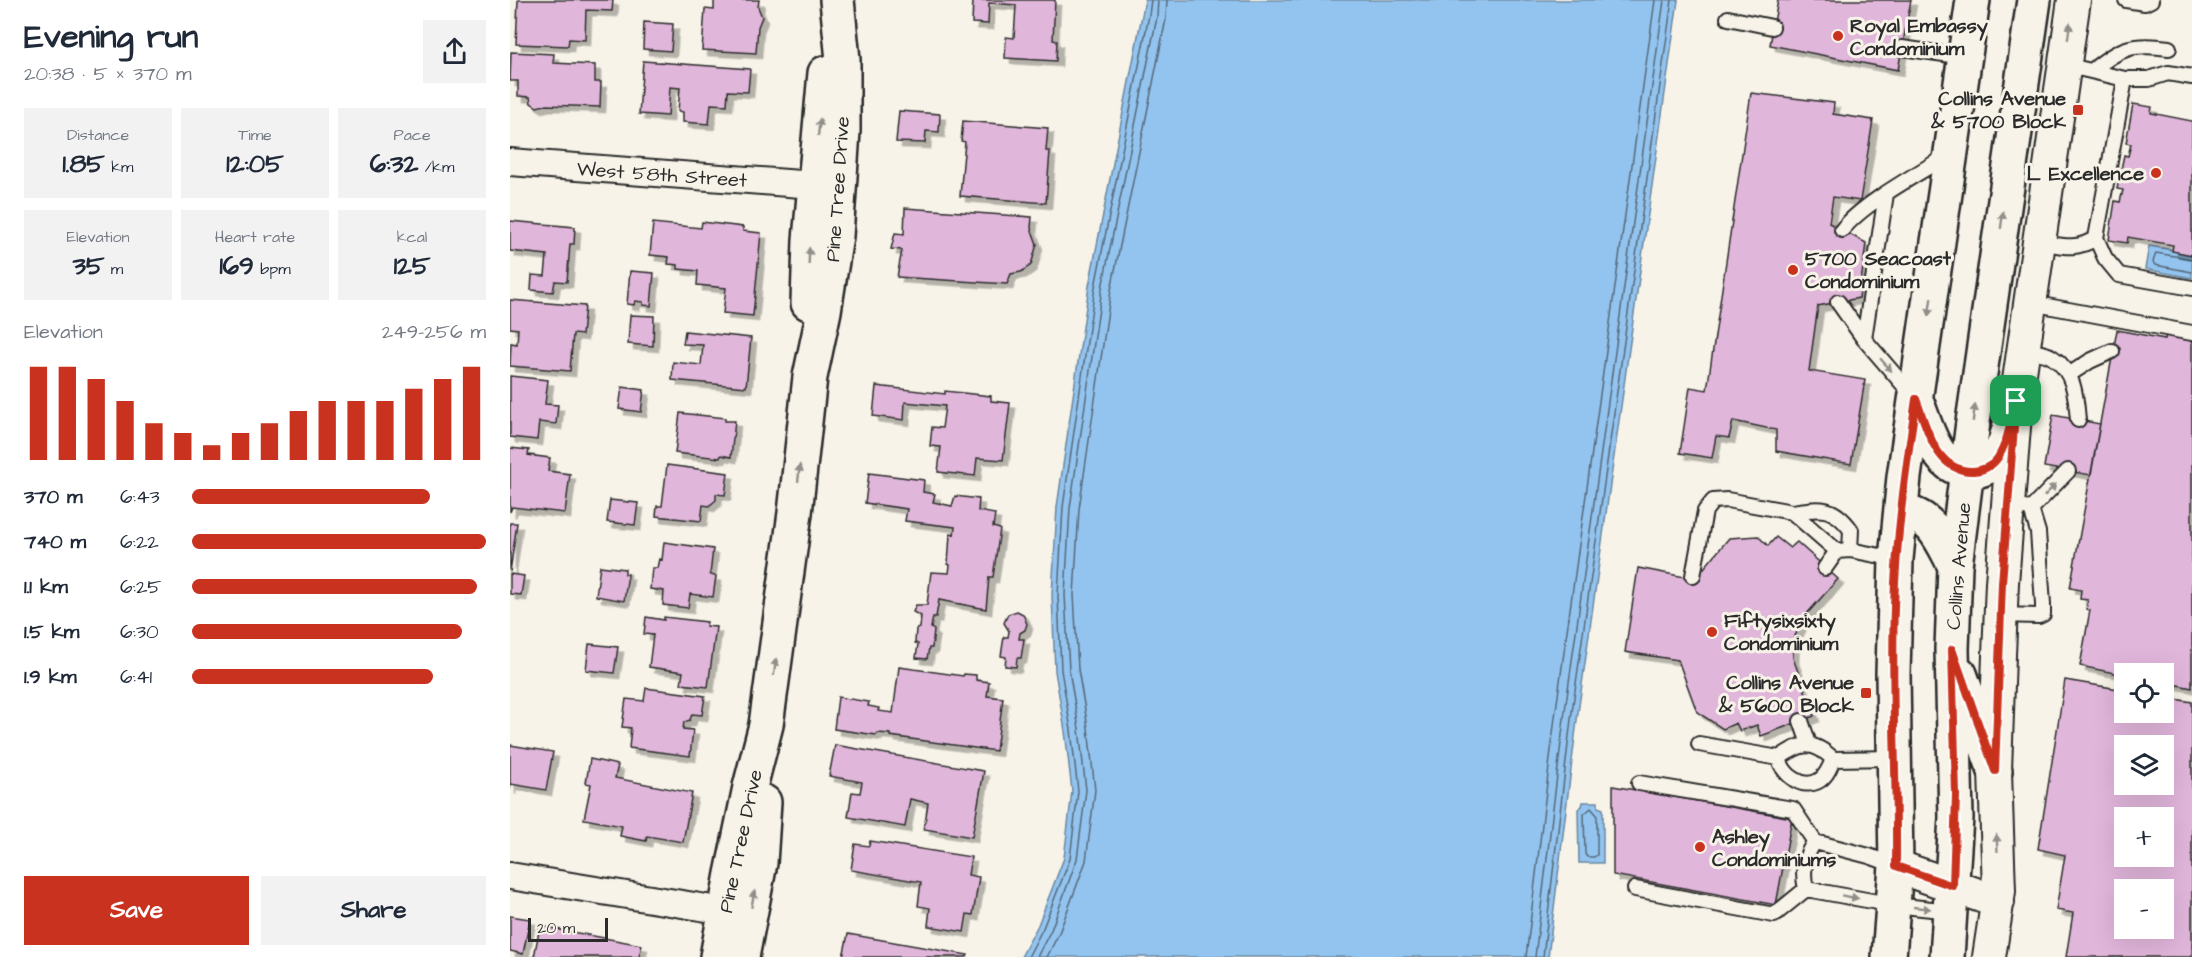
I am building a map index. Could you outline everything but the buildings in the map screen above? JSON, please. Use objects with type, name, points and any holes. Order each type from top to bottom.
[{"type":"main road","name":"Pine Tree Drive","points":[[810,377],[808,307],[810,240],[826,57],[836,0]]},
{"type":"main road","name":"Pine Tree Drive","points":[[717,957],[724,911],[750,787],[766,725],[795,513],[810,377],[836,236],[843,131],[843,60],[836,0]]},
{"type":"main road","points":[[1888,957],[1896,866],[1893,674],[1896,559],[1916,399],[1973,0]]},
{"type":"main road","name":"Collins Avenue","points":[[1947,957],[1956,795],[1952,649],[1955,566],[1966,471],[2034,0]]},
{"type":"main road","points":[[1916,399],[1935,449],[1944,460],[1966,471],[1978,471],[1989,467],[1997,459],[2004,444],[2016,401]]},
{"type":"main road","points":[[1901,511],[1913,513],[1935,529],[1955,566]]},
{"type":"main road","points":[[1952,649],[1995,771]]},
{"type":"main road","name":"Pine Tree Drive","points":[[742,957],[760,862],[766,725]]},
{"type":"street","points":[[1989,957],[1998,902],[1995,771],[2000,615],[2019,508],[2016,401],[2040,242],[2079,68],[2074,0]]},
{"type":"street","name":"West 58th Street","points":[[510,162],[814,185]]},
{"type":"street","points":[[1896,866],[1952,899],[1998,902]]},
{"type":"street","points":[[510,876],[724,911]]},
{"type":"lane","points":[[2126,0],[2145,3],[2151,0]]},
{"type":"lane","points":[[1728,18],[1773,27]]},
{"type":"lane","points":[[2079,68],[2128,48],[2146,45],[2169,48]]},
{"type":"lane","points":[[1902,48],[1965,57]]},
{"type":"lane","points":[[2079,68],[2125,79],[2149,79],[2168,73],[2192,77]]},
{"type":"lane","points":[[2125,79],[2096,238],[2104,258],[2119,275],[2192,288]]},
{"type":"lane","points":[[1842,230],[1849,220],[1952,152]]},
{"type":"lane","points":[[1864,339],[1886,194]]},
{"type":"lane","points":[[2040,242],[2069,247],[2084,245],[2096,238]]},
{"type":"lane","points":[[1838,302],[1864,339],[1916,399]]},
{"type":"lane","points":[[2031,303],[2192,333]]},
{"type":"lane","points":[[2024,350],[2050,355],[2070,374],[2076,397],[2078,420]]},
{"type":"lane","points":[[2070,374],[2112,351]]},
{"type":"lane","points":[[2000,615],[2038,616],[2043,614],[2038,532],[2019,508],[2068,471]]},
{"type":"lane","points":[[1693,576],[1705,511],[1713,501],[1727,500],[1792,512],[1827,509],[1837,514],[1851,530],[1852,539],[1844,550],[1825,567]]},
{"type":"lane","points":[[1792,512],[1844,550],[1896,559]]},
{"type":"lane","points":[[1801,721],[1809,744]]},
{"type":"lane","points":[[1699,744],[1779,758],[1794,748],[1809,744],[1822,749],[1833,759],[1895,758]]},
{"type":"lane","points":[[1779,758],[1781,768],[1791,778],[1804,783],[1815,782],[1822,778],[1833,759]]},
{"type":"lane","points":[[1639,783],[1793,809],[1815,842],[1869,856],[1896,866]]},
{"type":"lane","points":[[1806,889],[1803,877],[1808,850],[1815,842]]},
{"type":"lane","points":[[1635,890],[1774,915],[1806,889],[1894,905],[1952,899]]},
{"type":"water","points":[[1145,0],[1678,0],[1577,720],[1548,957],[1021,957],[1038,925],[1064,858],[1072,791],[1055,671],[1052,595],[1057,507],[1089,286]]},
{"type":"water","points":[[2149,246],[2192,253],[2192,278],[2145,269]]},
{"type":"water","points":[[1583,802],[1598,802],[1598,807],[1603,809],[1603,863],[1579,863],[1578,809]]},
{"type":"place","name":"Royal Embassy Condominium","points":[[1838,36]]},
{"type":"place","name":"Collins Avenue & 5700 Block","points":[[2078,110]]},
{"type":"place","name":"L Excellence","points":[[2156,173]]},
{"type":"place","name":"5700 Seacoast Condominium","points":[[1793,270]]},
{"type":"place","name":"Fiftysixsixty Condominium","points":[[1712,632]]},
{"type":"place","name":"Collins Avenue & 5600 Block","points":[[1866,693]]},
{"type":"place","name":"Ashley Condominiums","points":[[1700,847]]},
{"type":"route","points":[[1916,399],[1935,449],[1944,460],[1966,471],[1978,471],[1989,467],[1997,459],[2004,444],[2016,401],[2002,583],[1995,771],[1952,649],[1956,795],[1953,886],[1896,866],[1894,608],[1904,477],[1916,399]]}]
